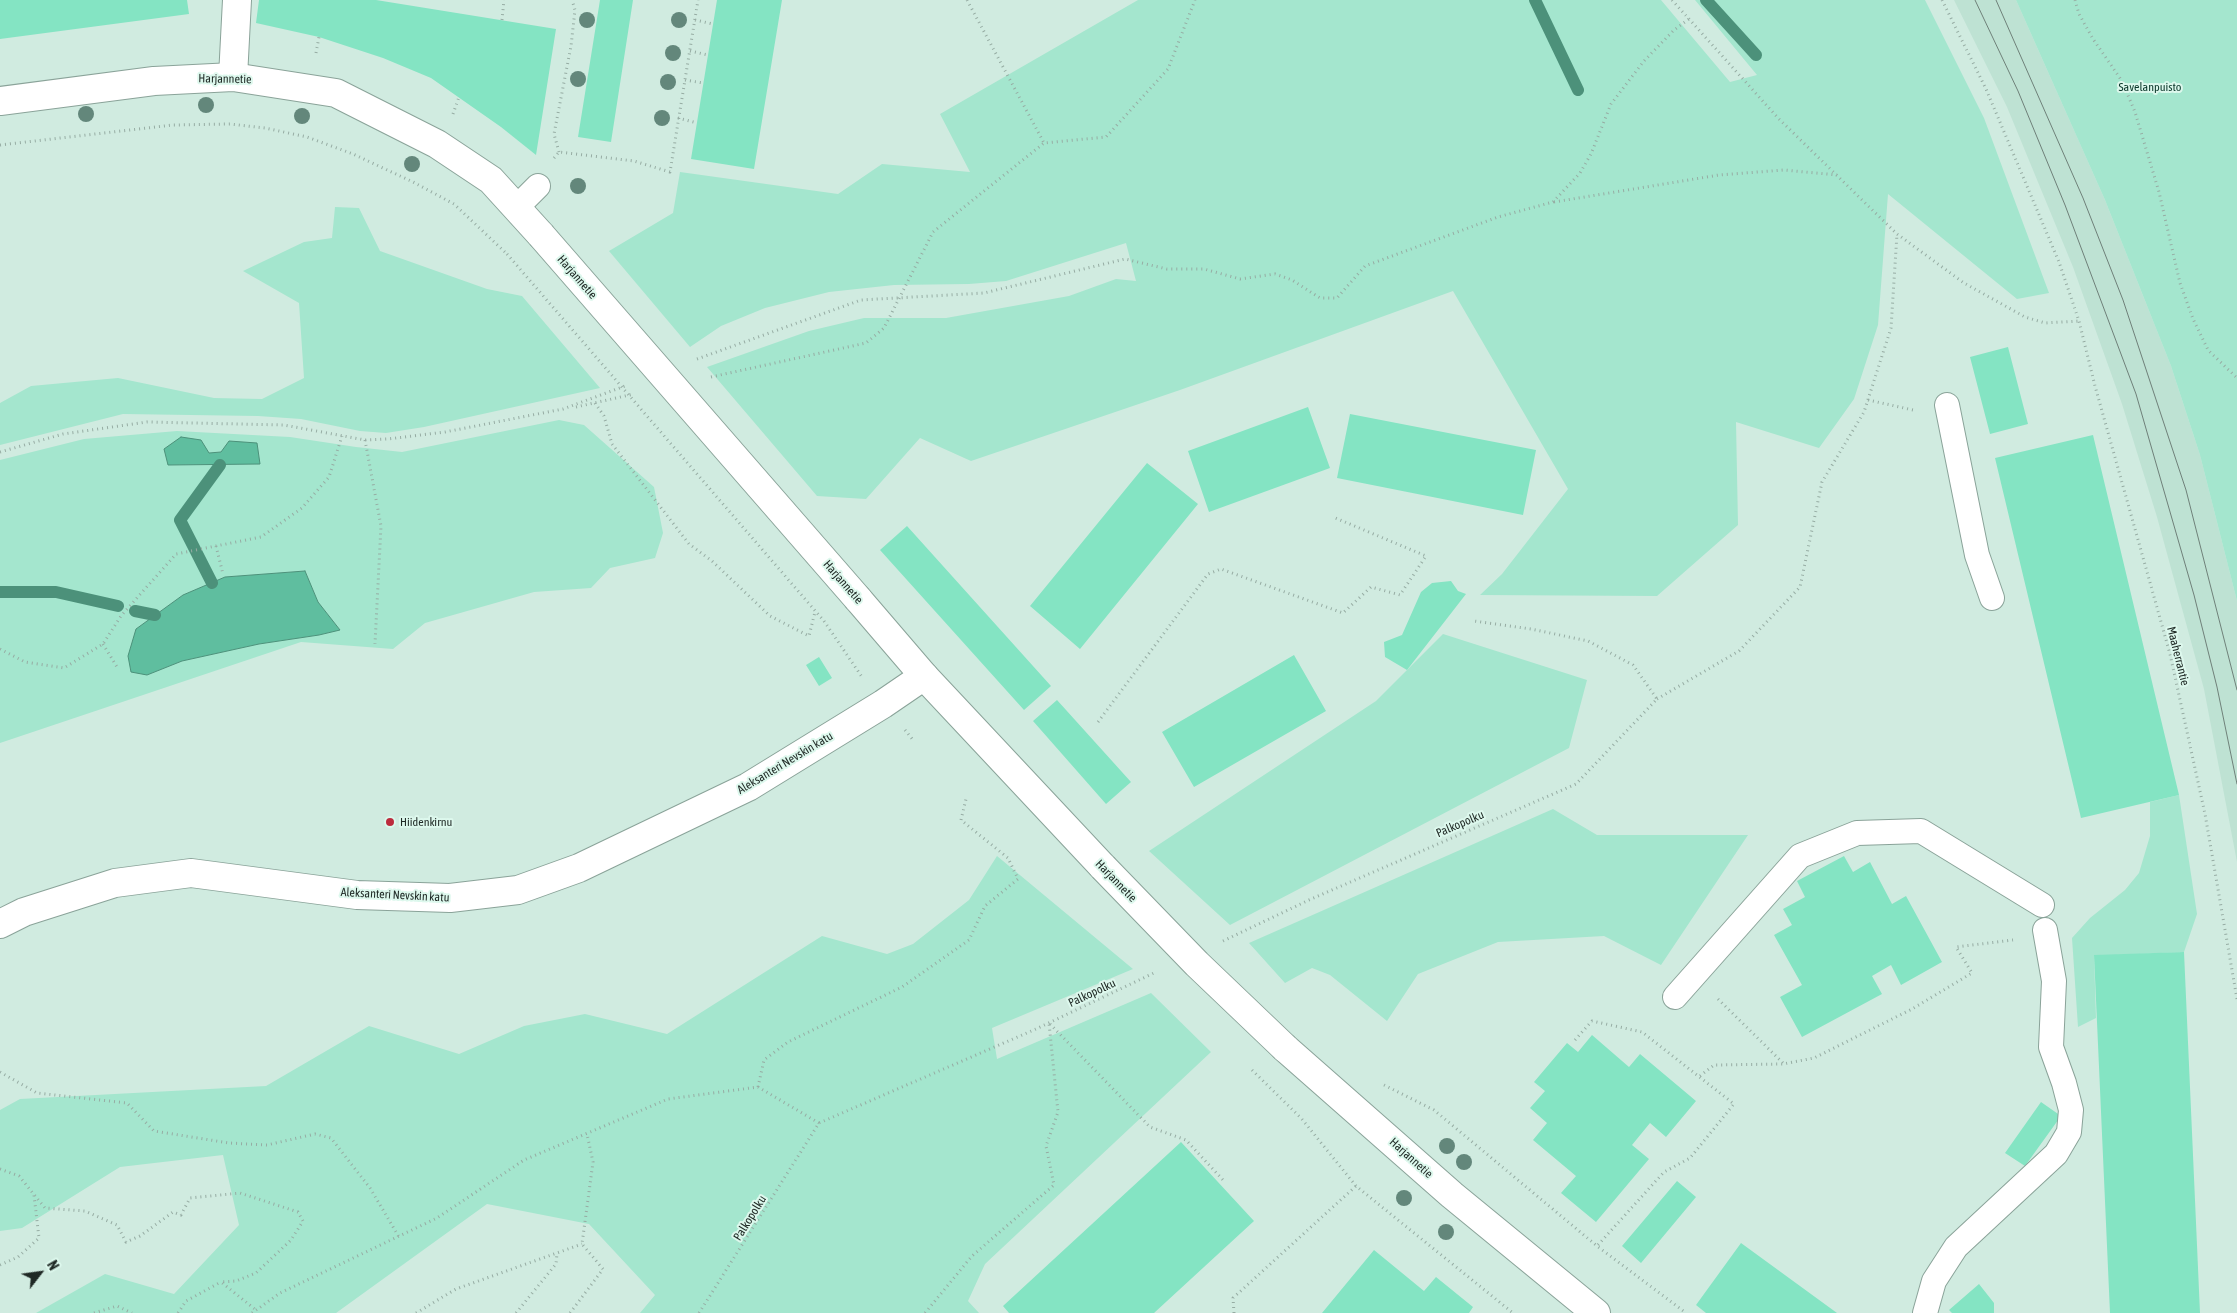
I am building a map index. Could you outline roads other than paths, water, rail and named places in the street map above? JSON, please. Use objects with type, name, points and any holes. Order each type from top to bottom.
[{"type":"street","points":[[233,77],[237,0]]},
{"type":"street","name":"Harjannetie","points":[[0,101],[154,81],[233,77],[336,93],[437,144],[491,180],[924,676],[1197,964],[1285,1048],[1452,1195],[1596,1313]]},
{"type":"street","name":"Aleksanteri Nevskin katu","points":[[0,924],[24,912],[115,883],[191,873],[357,895],[450,898],[518,890],[580,868],[748,787],[883,704],[924,676]]},
{"type":"lane","points":[[516,208],[538,186]]},
{"type":"lane","points":[[1947,405],[1976,555],[1992,598]]},
{"type":"lane","points":[[1675,997],[1800,856],[1857,833],[1921,831],[2042,905]]},
{"type":"lane","points":[[1925,1313],[1934,1282],[1956,1248],[2056,1154],[2069,1132],[2071,1110],[2051,1047],[2054,981],[2045,930]]},
{"type":"waterway","points":[[1535,0],[1578,90]]},
{"type":"waterway","points":[[1706,0],[1756,55]]},
{"type":"waterway","points":[[212,583],[180,520],[220,465]]},
{"type":"waterway","points":[[0,592],[56,592],[118,606]]},
{"type":"waterway","points":[[135,611],[155,615]]},
{"type":"tram line","points":[[1975,0],[2018,91],[2065,205],[2136,394],[2194,595],[2217,687],[2237,784]]},
{"type":"tram line","points":[[1996,0],[2083,198],[2123,300],[2186,490],[2237,690]]},
{"type":"place","name":"Hiidenkirnu","points":[[390,822]]},
{"type":"park label","name":"Savelanpuisto","points":[[2150,87]]}]
